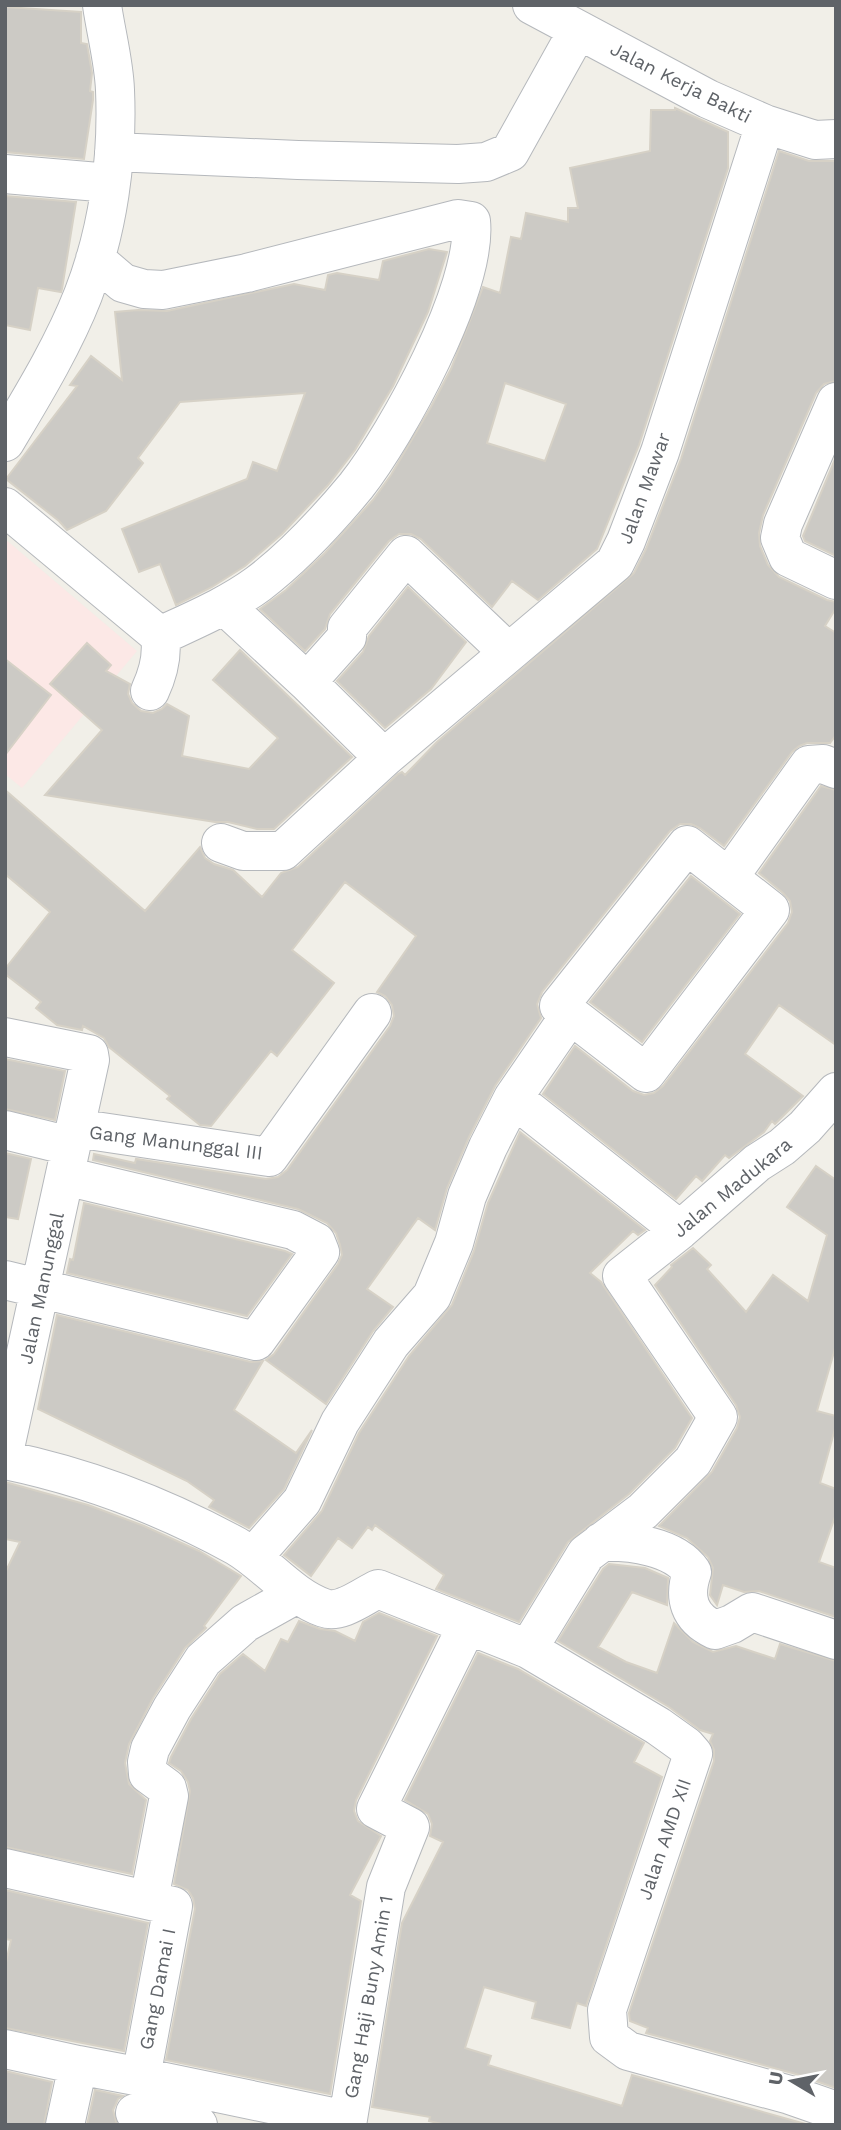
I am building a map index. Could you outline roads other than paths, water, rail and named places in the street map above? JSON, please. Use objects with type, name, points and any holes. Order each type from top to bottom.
[{"type":"street","points":[[5,442],[82,298],[105,223],[112,168],[115,88],[102,5]]},
{"type":"street","name":"Jalan Kerja Bakti","points":[[532,5],[708,99],[765,124],[829,143]]},
{"type":"street","points":[[5,174],[298,160],[458,164],[486,162],[510,152],[578,30]]},
{"type":"street","name":"Jalan Mawar","points":[[221,844],[243,851],[284,851],[384,758],[615,563],[660,452],[765,124]]},
{"type":"street","points":[[95,259],[123,283],[144,289],[163,290],[247,273],[458,219],[471,221],[469,261],[456,303],[410,400],[357,484],[301,547],[259,583],[225,606],[160,636]]},
{"type":"street","points":[[836,402],[783,524],[780,538],[788,557],[836,580]]},
{"type":"street","points":[[5,507],[160,636],[158,672],[150,691]]},
{"type":"street","points":[[307,682],[347,637],[347,628],[406,555],[508,652]]},
{"type":"street","points":[[225,606],[384,758]]},
{"type":"street","points":[[729,877],[809,765],[823,764],[836,769]]},
{"type":"street","points":[[687,845],[770,910],[646,1073],[570,1014],[559,1006],[687,845]]},
{"type":"street","name":"Gang Manunggal III","points":[[70,1150],[269,1157],[372,1013]]},
{"type":"street","points":[[253,1557],[302,1501],[340,1422],[391,1343],[432,1296],[454,1243],[467,1196],[488,1147],[513,1098],[570,1014]]},
{"type":"street","name":"Jalan Manunggal","points":[[5,1037],[89,1054],[90,1060],[5,1448]]},
{"type":"street","name":"Jalan Madukara","points":[[601,1542],[643,1511],[693,1461],[718,1417],[622,1276],[757,1163],[806,1127],[836,1092]]},
{"type":"street","points":[[513,1098],[680,1230]]},
{"type":"street","points":[[5,1130],[70,1150],[293,1230],[316,1242],[320,1252],[256,1341],[5,1280]]},
{"type":"street","points":[[5,1460],[47,1469],[138,1498],[253,1557],[297,1594],[245,1623],[203,1660],[150,1749],[148,1774],[167,1788],[169,1796],[149,1900]]},
{"type":"street","points":[[528,1649],[586,1554],[601,1542],[623,1542],[671,1555],[685,1562],[692,1572],[687,1586],[689,1606],[701,1624],[715,1630],[752,1612],[836,1640]]},
{"type":"street","name":"Jalan AMD XII","points":[[297,1594],[326,1609],[338,1609],[378,1589],[428,1608],[528,1649],[659,1726],[686,1745],[693,1754],[607,2010],[609,2037],[628,2051],[836,2110]]},
{"type":"street","name":"Gang Haji Buny Amin 1","points":[[347,2122],[386,1887],[410,1827],[376,1809],[467,1626]]},
{"type":"street","name":"Gang Damai I","points":[[5,1868],[173,1906],[138,2095],[78,2065],[5,2049]]},
{"type":"street","points":[[65,2125],[78,2065]]},
{"type":"street","points":[[138,2095],[347,2122]]},
{"type":"street","points":[[138,2095],[198,2125]]}]
